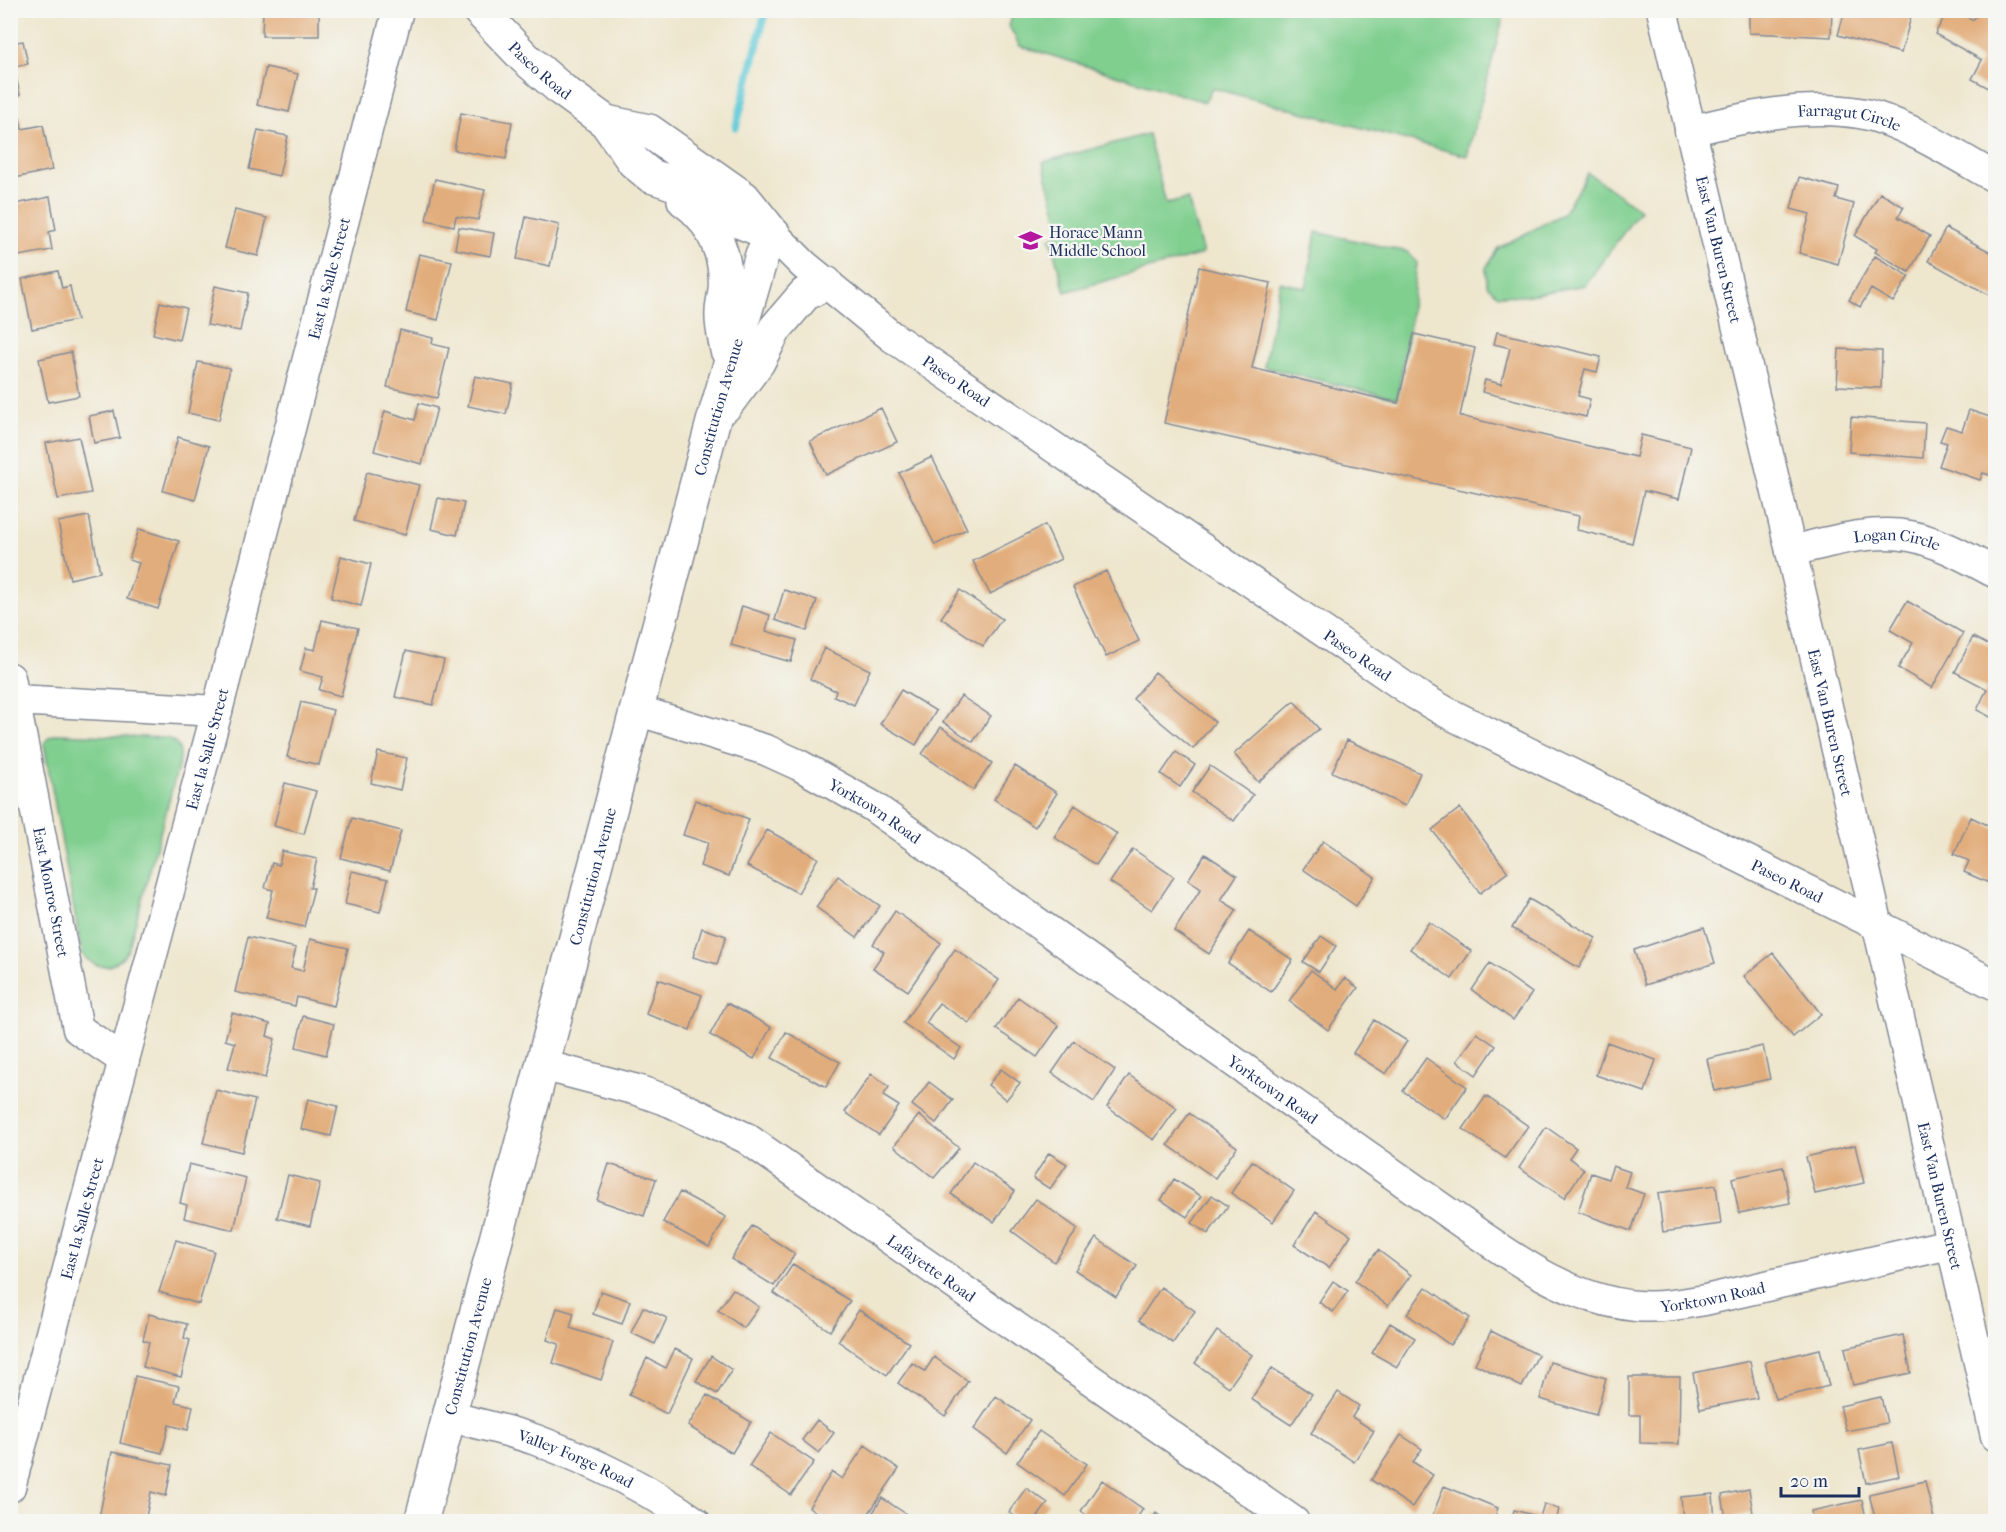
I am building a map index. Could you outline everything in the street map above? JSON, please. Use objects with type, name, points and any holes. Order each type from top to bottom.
[{"type":"main road","name":"Paseo Road","points":[[479,10],[525,58],[562,90],[606,122],[634,162],[651,176],[696,191],[733,219],[774,235]]},
{"type":"main road","name":"Paseo Road","points":[[606,122],[649,131],[744,198],[774,235]]},
{"type":"main road","points":[[651,176],[689,203],[704,218],[716,240],[724,265],[725,289],[721,315],[729,364]]},
{"type":"main road","name":"Constitution Avenue","points":[[421,1521],[713,422],[762,255],[774,235]]},
{"type":"main road","points":[[713,422],[758,362],[775,329],[805,294],[826,283]]},
{"type":"street","name":"East la Salle Street","points":[[10,1487],[15,1455],[217,711],[398,10]]},
{"type":"street","name":"East Van Buren Street","points":[[1662,10],[1791,551],[1995,1436]]},
{"type":"street","name":"Farragut Circle","points":[[1690,131],[1782,111],[1825,110],[1860,113],[1900,126],[1995,178]]},
{"type":"street","name":"Paseo Road","points":[[774,235],[826,283],[891,336],[1415,694],[1456,717],[1995,985]]},
{"type":"street","name":"Logan Circle","points":[[1791,551],[1877,534],[1910,536],[1970,559],[1995,573]]},
{"type":"street","name":"East Monroe Street","points":[[124,1060],[78,1029],[13,689],[217,711]]},
{"type":"street","name":"Yorktown Road","points":[[636,710],[766,750],[799,765],[872,806],[1460,1221],[1511,1256],[1572,1291],[1635,1306],[1669,1306],[1705,1300],[1950,1244]]},
{"type":"street","name":"Lafayette Road","points":[[542,1065],[637,1090],[671,1102],[746,1138],[1294,1521]]},
{"type":"street","name":"Valley Forge Road","points":[[448,1416],[534,1439],[585,1460],[634,1483],[695,1521]]},
{"type":"green space","points":[[1014,10],[1505,11],[1467,156],[1212,88],[1205,102],[1020,46],[1009,26]]},
{"type":"green space","points":[[1148,134],[1166,204],[1188,199],[1203,254],[1065,292],[1050,238],[1061,232],[1043,162]]},
{"type":"green space","points":[[1588,173],[1640,210],[1585,285],[1524,296],[1498,295],[1487,285],[1486,268],[1498,248],[1563,214]]},
{"type":"green space","points":[[1316,232],[1408,252],[1417,263],[1410,324],[1397,399],[1264,367],[1280,282],[1306,288]]},
{"type":"green space","points":[[57,734],[167,738],[178,746],[180,752],[180,760],[128,950],[112,965],[94,964],[82,954],[44,744],[49,737]]},
{"type":"building","points":[[263,10],[319,10],[319,36],[262,36]]},
{"type":"building","points":[[1749,10],[1832,10],[1831,37],[1749,33]]},
{"type":"building","points":[[1845,10],[1913,10],[1901,53],[1838,35]]},
{"type":"building","points":[[1948,10],[1955,10],[1973,20],[1980,10],[1996,19],[1996,92],[1972,79],[1982,60],[1935,34]]},
{"type":"building","points":[[23,41],[28,64],[14,67],[20,95],[10,96],[10,43]]},
{"type":"building","points":[[266,67],[298,74],[289,112],[257,105]]},
{"type":"building","points":[[461,113],[512,122],[506,159],[454,150]]},
{"type":"building","points":[[20,118],[22,129],[43,125],[52,170],[10,179],[10,120]]},
{"type":"building","points":[[258,130],[288,136],[279,176],[249,169]]},
{"type":"building","points":[[1799,177],[1839,188],[1836,199],[1854,204],[1838,264],[1799,253],[1810,214],[1791,209]]},
{"type":"building","points":[[435,179],[485,190],[478,220],[456,216],[454,226],[426,220]]},
{"type":"building","points":[[1880,193],[1904,207],[1898,217],[1930,236],[1909,272],[1875,252],[1877,249],[1855,236]]},
{"type":"building","points":[[50,197],[56,230],[49,232],[52,250],[19,256],[10,205]]},
{"type":"building","points":[[235,210],[267,218],[258,256],[225,248]]},
{"type":"building","points":[[526,217],[559,225],[550,266],[517,259]]},
{"type":"building","points":[[459,227],[494,233],[490,256],[455,249]]},
{"type":"building","points":[[1946,228],[1996,255],[1996,299],[1928,261]]},
{"type":"building","points":[[419,254],[452,261],[438,320],[406,312]]},
{"type":"building","points":[[1875,256],[1909,276],[1893,302],[1871,289],[1860,307],[1849,300]]},
{"type":"building","points":[[1199,267],[1271,283],[1252,368],[1398,403],[1414,334],[1475,348],[1460,416],[1636,457],[1641,435],[1691,447],[1679,499],[1644,491],[1632,543],[1577,530],[1579,516],[1164,423]]},
{"type":"building","points":[[58,271],[62,288],[70,286],[77,320],[32,329],[22,279]]},
{"type":"building","points":[[215,286],[248,293],[240,331],[207,325]]},
{"type":"building","points":[[160,302],[186,308],[179,340],[153,334]]},
{"type":"building","points":[[400,330],[433,338],[432,344],[449,348],[437,398],[387,387]]},
{"type":"building","points":[[1497,332],[1601,357],[1597,372],[1585,369],[1578,396],[1590,399],[1586,417],[1482,392],[1485,380],[1501,384],[1510,348],[1494,344]]},
{"type":"building","points":[[1839,349],[1882,351],[1881,388],[1837,386]]},
{"type":"building","points":[[71,352],[79,396],[48,402],[39,359]]},
{"type":"building","points":[[198,362],[230,368],[219,420],[188,413]]},
{"type":"building","points":[[475,376],[513,384],[506,414],[468,406]]},
{"type":"building","points":[[419,403],[437,408],[422,464],[374,451],[385,411],[415,420]]},
{"type":"building","points":[[881,408],[897,442],[826,475],[810,441]]},
{"type":"building","points":[[1969,410],[1996,419],[1996,477],[1983,473],[1980,480],[1939,466],[1947,443],[1940,441],[1946,426],[1962,431]]},
{"type":"building","points":[[114,411],[120,438],[94,443],[89,416]]},
{"type":"building","points":[[1851,417],[1925,423],[1923,458],[1849,452]]},
{"type":"building","points":[[79,437],[91,493],[58,499],[46,443]]},
{"type":"building","points":[[178,437],[209,446],[195,500],[163,491]]},
{"type":"building","points":[[932,457],[967,529],[935,545],[899,473]]},
{"type":"building","points":[[367,472],[419,485],[405,535],[354,521]]},
{"type":"building","points":[[438,498],[464,503],[457,535],[431,529]]},
{"type":"building","points":[[89,516],[100,572],[70,579],[58,522]]},
{"type":"building","points":[[1045,525],[1061,559],[990,594],[973,561]]},
{"type":"building","points":[[139,529],[179,541],[158,609],[127,599],[139,563],[129,560]]},
{"type":"building","points":[[341,556],[371,564],[361,606],[331,598]]},
{"type":"building","points":[[1106,571],[1139,641],[1106,657],[1073,587]]},
{"type":"building","points":[[784,590],[817,600],[807,631],[775,620]]},
{"type":"building","points":[[960,590],[1002,619],[983,646],[941,618]]},
{"type":"building","points":[[1907,601],[1963,633],[1932,688],[1898,668],[1913,643],[1890,630]]},
{"type":"building","points":[[742,606],[770,615],[766,631],[797,640],[791,662],[731,645]]},
{"type":"building","points":[[322,620],[358,628],[341,696],[319,690],[323,677],[300,671],[306,648],[315,650]]},
{"type":"building","points":[[1973,637],[1996,649],[1996,720],[1977,710],[1987,689],[1955,672]]},
{"type":"building","points":[[824,648],[870,670],[854,705],[834,696],[836,691],[810,679]]},
{"type":"building","points":[[406,651],[444,660],[433,705],[395,697]]},
{"type":"building","points":[[1155,672],[1215,722],[1193,749],[1133,699]]},
{"type":"building","points":[[901,690],[936,711],[916,745],[880,724]]},
{"type":"building","points":[[961,696],[991,716],[973,742],[943,722]]},
{"type":"building","points":[[1294,701],[1319,729],[1258,782],[1234,754]]},
{"type":"building","points":[[301,702],[333,710],[319,765],[287,757]]},
{"type":"building","points":[[941,727],[992,763],[973,790],[922,754]]},
{"type":"building","points":[[1347,740],[1420,773],[1405,806],[1332,772]]},
{"type":"building","points":[[378,752],[407,758],[400,790],[371,783]]},
{"type":"building","points":[[1176,752],[1195,765],[1180,787],[1161,774]]},
{"type":"building","points":[[1015,766],[1057,793],[1035,827],[994,799]]},
{"type":"building","points":[[1210,766],[1253,795],[1234,821],[1192,792]]},
{"type":"building","points":[[285,783],[316,791],[304,834],[274,826]]},
{"type":"building","points":[[695,800],[749,819],[729,876],[700,866],[708,843],[683,835]]},
{"type":"building","points":[[1075,805],[1117,834],[1096,865],[1054,837]]},
{"type":"building","points":[[1460,808],[1508,872],[1480,893],[1432,830]]},
{"type":"building","points":[[1971,817],[1996,829],[1996,886],[1964,872],[1969,861],[1954,854]]},
{"type":"building","points":[[352,818],[401,831],[390,871],[341,858]]},
{"type":"building","points":[[767,830],[818,858],[798,893],[747,866]]},
{"type":"building","points":[[1323,841],[1375,877],[1356,906],[1303,869]]},
{"type":"building","points":[[1133,849],[1174,877],[1152,910],[1110,882]]},
{"type":"building","points":[[282,851],[317,859],[310,888],[314,888],[304,927],[266,918],[273,890],[265,888],[272,863],[279,865]]},
{"type":"building","points":[[1205,854],[1237,875],[1221,900],[1237,910],[1209,954],[1174,931],[1201,889],[1188,880]]},
{"type":"building","points":[[352,871],[388,879],[380,912],[345,904]]},
{"type":"building","points":[[838,876],[880,906],[857,937],[816,907]]},
{"type":"building","points":[[1529,899],[1596,938],[1579,968],[1512,928]]},
{"type":"building","points":[[895,911],[941,943],[908,991],[873,968],[884,952],[873,944]]},
{"type":"building","points":[[1429,922],[1471,951],[1452,979],[1410,949]]},
{"type":"building","points":[[1704,927],[1715,963],[1645,985],[1634,950]]},
{"type":"building","points":[[702,928],[726,936],[717,964],[693,957]]},
{"type":"building","points":[[1249,931],[1293,960],[1271,992],[1228,963]]},
{"type":"building","points":[[1321,936],[1336,946],[1319,972],[1303,962]]},
{"type":"building","points":[[248,937],[296,948],[291,968],[303,971],[310,939],[348,948],[334,1006],[297,997],[295,1006],[235,992]]},
{"type":"building","points":[[955,949],[999,980],[969,1023],[939,1003],[926,1023],[961,1048],[954,1059],[903,1023]]},
{"type":"building","points":[[1773,953],[1821,1014],[1793,1037],[1744,976]]},
{"type":"building","points":[[1490,963],[1532,993],[1513,1020],[1472,990]]},
{"type":"building","points":[[1311,970],[1337,989],[1345,978],[1358,988],[1328,1030],[1289,1001]]},
{"type":"building","points":[[658,979],[702,995],[690,1030],[646,1014]]},
{"type":"building","points":[[1018,997],[1059,1026],[1037,1057],[996,1029]]},
{"type":"building","points":[[727,1003],[771,1027],[754,1059],[710,1035]]},
{"type":"building","points":[[232,1013],[270,1024],[267,1036],[275,1039],[265,1078],[228,1068],[235,1043],[225,1040]]},
{"type":"building","points":[[303,1016],[334,1024],[326,1055],[296,1047]]},
{"type":"building","points":[[1374,1020],[1407,1041],[1386,1074],[1353,1053]]},
{"type":"building","points":[[786,1032],[840,1062],[826,1087],[772,1058]]},
{"type":"building","points":[[1477,1033],[1496,1046],[1476,1075],[1457,1061]]},
{"type":"building","points":[[1074,1041],[1115,1070],[1094,1102],[1052,1073]]},
{"type":"building","points":[[1607,1042],[1656,1060],[1645,1092],[1596,1075]]},
{"type":"building","points":[[1763,1046],[1770,1079],[1714,1091],[1707,1059]]},
{"type":"building","points":[[1426,1058],[1467,1087],[1445,1119],[1403,1091]]},
{"type":"building","points":[[1001,1069],[1020,1083],[1006,1100],[988,1085]]},
{"type":"building","points":[[871,1074],[889,1087],[883,1096],[899,1106],[879,1135],[845,1112]]},
{"type":"building","points":[[1129,1075],[1177,1108],[1154,1140],[1107,1107]]},
{"type":"building","points":[[929,1082],[953,1100],[936,1123],[912,1105]]},
{"type":"building","points":[[216,1090],[255,1100],[242,1152],[203,1143]]},
{"type":"building","points":[[1486,1096],[1528,1126],[1505,1158],[1463,1129]]},
{"type":"building","points":[[308,1099],[338,1106],[331,1136],[301,1129]]},
{"type":"building","points":[[1189,1113],[1237,1147],[1215,1178],[1168,1145]]},
{"type":"building","points":[[919,1115],[959,1148],[934,1178],[894,1146]]},
{"type":"building","points":[[1546,1127],[1576,1148],[1569,1158],[1584,1169],[1564,1198],[1519,1168]]},
{"type":"building","points":[[1855,1145],[1864,1183],[1815,1194],[1806,1157]]},
{"type":"building","points":[[1049,1153],[1067,1164],[1050,1189],[1033,1178]]},
{"type":"building","points":[[1252,1161],[1294,1191],[1273,1222],[1231,1193]]},
{"type":"building","points":[[973,1162],[1015,1191],[994,1222],[951,1194]]},
{"type":"building","points":[[189,1164],[246,1178],[234,1230],[184,1218],[187,1205],[180,1203]]},
{"type":"building","points":[[609,1164],[656,1179],[644,1216],[597,1200]]},
{"type":"building","points":[[1613,1166],[1630,1172],[1625,1187],[1644,1194],[1631,1231],[1578,1212],[1591,1173],[1608,1179]]},
{"type":"building","points":[[1783,1167],[1790,1203],[1739,1213],[1732,1178]]},
{"type":"building","points":[[288,1175],[320,1183],[310,1226],[277,1218]]},
{"type":"building","points":[[1174,1179],[1201,1196],[1187,1217],[1161,1200]]},
{"type":"building","points":[[1716,1185],[1721,1224],[1663,1232],[1658,1193]]},
{"type":"building","points":[[680,1192],[726,1217],[709,1247],[663,1222]]},
{"type":"building","points":[[1212,1195],[1228,1206],[1208,1234],[1192,1223]]},
{"type":"building","points":[[1036,1199],[1078,1229],[1054,1262],[1012,1231]]},
{"type":"building","points":[[1316,1211],[1351,1235],[1329,1268],[1294,1245]]},
{"type":"building","points":[[752,1226],[795,1254],[774,1286],[731,1259]]},
{"type":"building","points":[[1096,1238],[1137,1266],[1116,1297],[1075,1270]]},
{"type":"building","points":[[176,1240],[214,1251],[199,1304],[159,1292]]},
{"type":"building","points":[[1378,1250],[1411,1275],[1388,1306],[1355,1281]]},
{"type":"building","points":[[793,1264],[850,1301],[830,1331],[774,1293]]},
{"type":"building","points":[[1333,1281],[1348,1291],[1333,1312],[1319,1302]]},
{"type":"building","points":[[1161,1287],[1195,1311],[1173,1343],[1139,1320]]},
{"type":"building","points":[[1426,1287],[1470,1318],[1450,1345],[1407,1314]]},
{"type":"building","points":[[733,1289],[759,1307],[744,1328],[718,1310]]},
{"type":"building","points":[[601,1291],[630,1301],[622,1324],[593,1314]]},
{"type":"building","points":[[643,1307],[667,1318],[655,1344],[631,1333]]},
{"type":"building","points":[[557,1308],[574,1313],[570,1328],[613,1342],[601,1380],[553,1363],[559,1344],[547,1340]]},
{"type":"building","points":[[859,1310],[909,1343],[887,1375],[838,1341]]},
{"type":"building","points":[[149,1314],[187,1324],[184,1338],[190,1340],[181,1377],[143,1367],[149,1342],[143,1340]]},
{"type":"building","points":[[1390,1323],[1415,1338],[1397,1367],[1372,1353]]},
{"type":"building","points":[[1217,1331],[1252,1355],[1229,1387],[1195,1363]]},
{"type":"building","points":[[1491,1331],[1538,1355],[1522,1387],[1475,1364]]},
{"type":"building","points":[[1903,1335],[1911,1373],[1853,1385],[1845,1348]]},
{"type":"building","points":[[675,1349],[693,1358],[667,1414],[629,1395],[647,1358],[666,1368]]},
{"type":"building","points":[[1820,1349],[1829,1386],[1775,1399],[1765,1362]]},
{"type":"building","points":[[711,1356],[732,1370],[717,1394],[696,1381]]},
{"type":"building","points":[[934,1357],[968,1381],[945,1416],[898,1383],[912,1363],[925,1371]]},
{"type":"building","points":[[1750,1361],[1757,1398],[1700,1409],[1693,1373]]},
{"type":"building","points":[[1550,1362],[1606,1378],[1596,1415],[1540,1399]]},
{"type":"building","points":[[1272,1368],[1312,1394],[1291,1425],[1251,1399]]},
{"type":"building","points":[[135,1376],[179,1386],[175,1402],[193,1406],[188,1430],[169,1425],[162,1453],[120,1443]]},
{"type":"building","points":[[1629,1377],[1680,1377],[1679,1444],[1640,1443],[1640,1415],[1629,1415]]},
{"type":"building","points":[[1338,1392],[1359,1406],[1352,1417],[1374,1431],[1354,1462],[1311,1433]]},
{"type":"building","points":[[707,1395],[751,1422],[732,1453],[688,1426]]},
{"type":"building","points":[[996,1396],[1030,1420],[1007,1453],[974,1429]]},
{"type":"building","points":[[1881,1397],[1887,1423],[1846,1431],[1840,1406]]},
{"type":"building","points":[[817,1420],[834,1433],[819,1453],[802,1440]]},
{"type":"building","points":[[1039,1431],[1087,1464],[1065,1496],[1017,1462]]},
{"type":"building","points":[[771,1433],[814,1462],[791,1495],[749,1466]]},
{"type":"building","points":[[1401,1435],[1422,1449],[1413,1462],[1433,1475],[1412,1507],[1371,1480]]},
{"type":"building","points":[[1892,1443],[1899,1476],[1866,1483],[1859,1450]]},
{"type":"building","points":[[865,1445],[899,1469],[863,1522],[830,1522],[809,1507],[832,1472],[842,1479]]},
{"type":"building","points":[[112,1452],[172,1465],[166,1496],[151,1492],[145,1522],[116,1522],[99,1518]]},
{"type":"building","points":[[1102,1480],[1143,1509],[1134,1522],[1095,1522],[1081,1511]]},
{"type":"building","points":[[1925,1481],[1934,1519],[1924,1522],[1876,1522],[1869,1494]]},
{"type":"building","points":[[1444,1486],[1498,1508],[1493,1522],[1430,1522]]},
{"type":"building","points":[[1026,1488],[1048,1503],[1034,1522],[1022,1522],[1009,1512]]},
{"type":"building","points":[[1749,1489],[1753,1513],[1726,1519],[1722,1495]]},
{"type":"building","points":[[1713,1494],[1715,1522],[1683,1522],[1681,1497]]},
{"type":"building","points":[[882,1498],[906,1514],[901,1522],[867,1522]]},
{"type":"building","points":[[1862,1500],[1867,1522],[1813,1522],[1811,1511]]},
{"type":"building","points":[[1544,1504],[1559,1509],[1556,1522],[1511,1522],[1514,1510],[1540,1517]]},
{"type":"building","points":[[1156,1513],[1168,1522],[1150,1522]]},
{"type":"waterway","points":[[736,127],[766,10]]},
{"type":"place","name":"Horace Mann Middle School","points":[[1031,241]]}]
